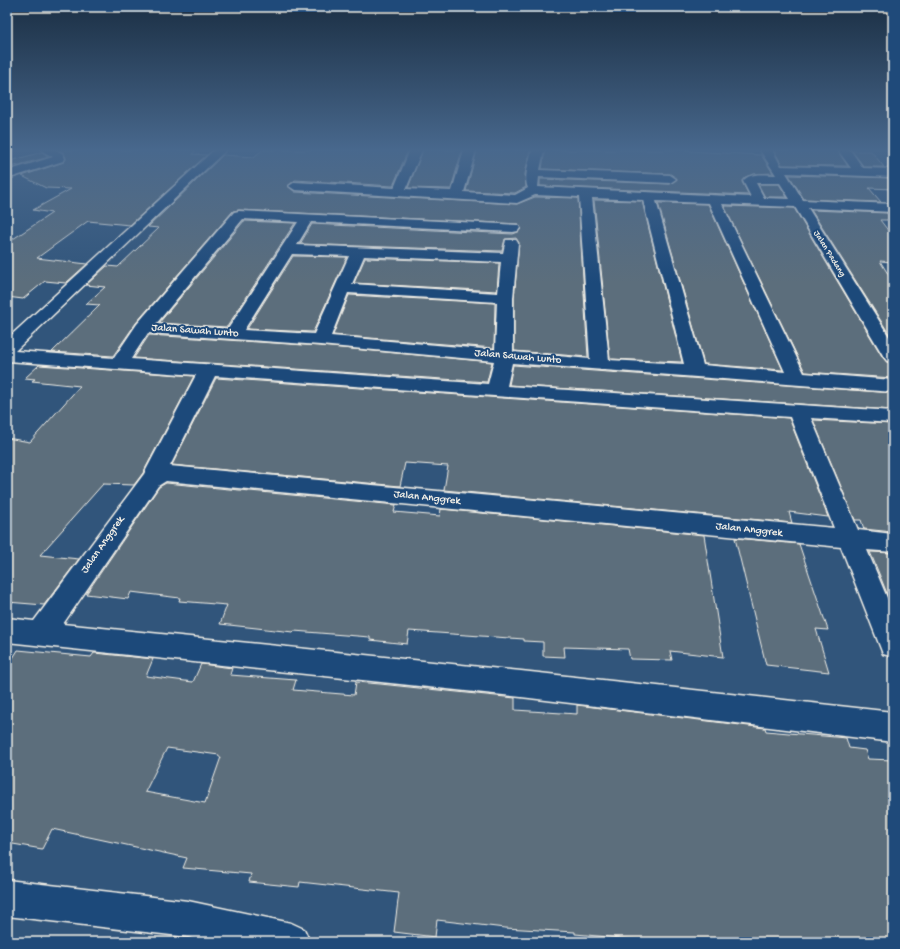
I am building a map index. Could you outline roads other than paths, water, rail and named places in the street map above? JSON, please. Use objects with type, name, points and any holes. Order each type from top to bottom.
[{"type":"street","points":[[7,349],[173,194]]},
{"type":"street","points":[[447,194],[517,199],[526,194]]},
{"type":"street","points":[[585,194],[600,365]]},
{"type":"street","points":[[591,194],[892,210]]},
{"type":"street","points":[[756,194],[760,202]]},
{"type":"street","name":"Jalan Padang","points":[[792,194],[893,357]]},
{"type":"street","points":[[649,197],[695,370]]},
{"type":"street","points":[[496,391],[504,356],[505,298],[517,199]]},
{"type":"street","points":[[714,200],[798,380]]},
{"type":"street","points":[[118,365],[143,328],[236,216],[242,214],[513,228]]},
{"type":"street","points":[[233,334],[307,218]]},
{"type":"street","points":[[287,249],[510,258]]},
{"type":"street","points":[[320,340],[358,253]]},
{"type":"street","points":[[342,288],[505,298]]},
{"type":"street","name":"Jalan Sawah Lunto","points":[[143,328],[320,340],[600,365],[695,370],[798,380],[893,386]]},
{"type":"street","points":[[7,356],[118,365],[893,417]]},
{"type":"street","points":[[153,477],[208,371]]},
{"type":"street","points":[[798,411],[893,645]]},
{"type":"street","name":"Jalan Anggrek","points":[[40,634],[153,477],[169,473],[893,543]]},
{"type":"street","points":[[7,630],[528,685],[893,727]]},
{"type":"street","points":[[7,898],[188,919],[291,942]]}]
